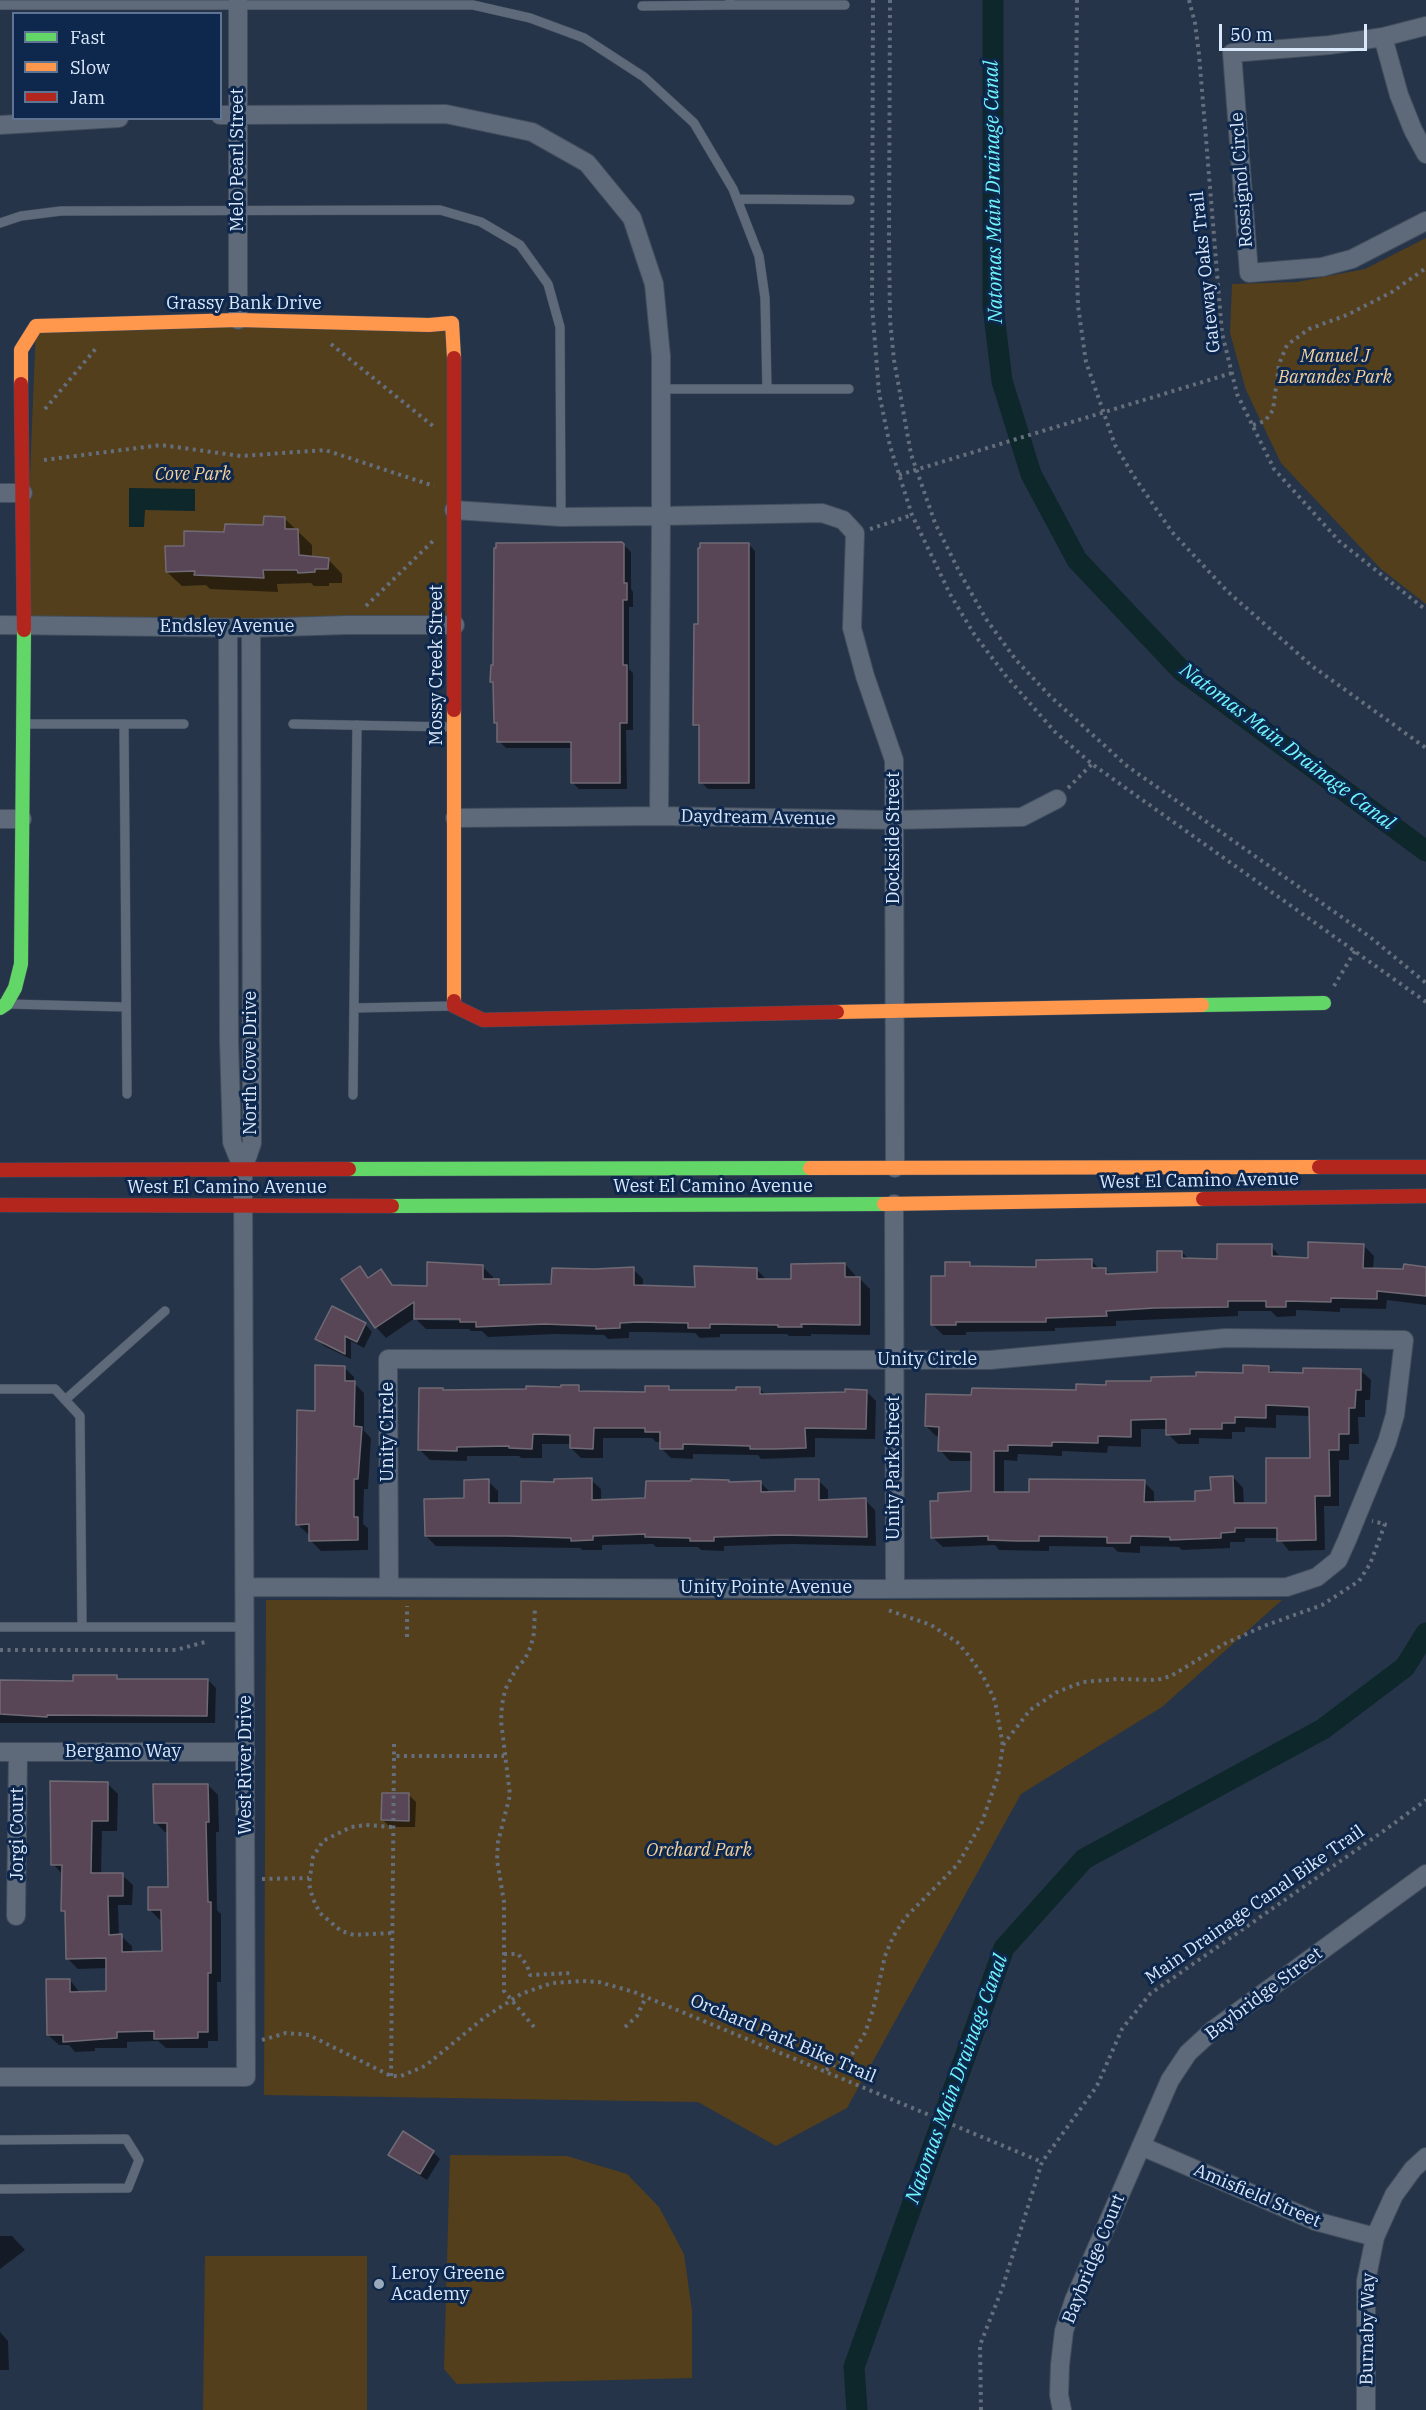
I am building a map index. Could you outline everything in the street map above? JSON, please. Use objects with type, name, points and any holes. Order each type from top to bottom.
[{"type":"main road","name":"Grassy Bank Drive","points":[[23,462],[21,350],[36,326],[238,320],[429,325],[452,323]]},
{"type":"main road","name":"Mossy Creek Street","points":[[452,323],[455,378],[454,1006]]},
{"type":"main road","points":[[3,1006],[15,988],[21,964],[23,462]]},
{"type":"main road","points":[[454,1006],[483,1020],[1324,1004]]},
{"type":"main road","name":"West El Camino Avenue","points":[[0,1170],[1426,1167]]},
{"type":"main road","name":"West El Camino Avenue","points":[[0,1205],[245,1207],[894,1204],[1426,1196]]},
{"type":"street","name":"Melo Pearl Street","points":[[238,3],[229,115],[238,212],[238,320]]},
{"type":"street","name":"Rossignol Circle","points":[[1426,26],[1383,37],[1330,45],[1232,53],[1249,273],[1322,267],[1352,259],[1426,221]]},
{"type":"street","points":[[1383,37],[1399,95],[1413,130],[1426,154]]},
{"type":"street","points":[[229,115],[446,114],[532,132],[587,163],[632,218],[654,284],[661,356],[659,816]]},
{"type":"street","points":[[0,125],[85,120]]},
{"type":"street","points":[[0,493],[23,493]]},
{"type":"street","points":[[454,508],[561,517],[822,513],[849,527]]},
{"type":"street","name":"Dockside Street","points":[[849,527],[852,628],[865,676],[894,760],[895,1168]]},
{"type":"street","name":"Endsley Avenue","points":[[0,625],[228,628],[455,625]]},
{"type":"street","name":"North Cove Drive","points":[[228,628],[232,1142],[243,1169]]},
{"type":"street","name":"North Cove Drive","points":[[243,1169],[252,1143],[250,628]]},
{"type":"street","name":"Daydream Avenue","points":[[455,818],[659,816],[894,820],[1022,817],[1057,799]]},
{"type":"street","points":[[0,819],[22,819]]},
{"type":"street","name":"West River Drive","points":[[0,2077],[246,2077],[245,1207],[243,1169]]},
{"type":"street","name":"Unity Park Street","points":[[894,1204],[896,1272],[895,1589]]},
{"type":"street","name":"Unity Circle","points":[[389,1587],[388,1359],[990,1360],[1226,1338],[1404,1340],[1395,1415],[1387,1442],[1338,1560],[1317,1577],[1287,1587]]},
{"type":"street","name":"Unity Pointe Avenue","points":[[245,1587],[875,1589],[1287,1587]]},
{"type":"street","name":"Bergamo Way","points":[[9,1752],[246,1752]]},
{"type":"street","name":"Jorgi Court","points":[[9,1752],[16,1916]]},
{"type":"street","name":"Baybridge Street","points":[[1141,2146],[1170,2080],[1188,2053],[1214,2030],[1426,1874]]},
{"type":"street","name":"Amisfield Street","points":[[1141,2146],[1315,2221],[1375,2237]]},
{"type":"street","name":"Baybridge Court","points":[[1062,2410],[1059,2395],[1064,2331],[1074,2301],[1141,2146]]},
{"type":"street","name":"Burnaby Way","points":[[1366,2410],[1366,2281],[1375,2237],[1394,2195],[1413,2169],[1426,2157]]},
{"type":"lane","points":[[0,4],[136,2],[473,5],[530,18],[584,38],[644,77],[694,123],[733,189],[759,256],[765,298],[767,389]]},
{"type":"lane","points":[[642,6],[730,2],[845,5]]},
{"type":"lane","points":[[737,200],[850,200]]},
{"type":"lane","points":[[0,223],[21,216],[61,211],[440,210],[481,222],[520,245],[548,284],[560,327],[561,517]]},
{"type":"lane","points":[[661,389],[849,389]]},
{"type":"lane","points":[[23,724],[184,724]]},
{"type":"lane","points":[[124,724],[127,1094]]},
{"type":"lane","points":[[293,724],[455,727]]},
{"type":"lane","points":[[353,1095],[357,725]]},
{"type":"lane","points":[[3,1006],[126,1007]]},
{"type":"lane","points":[[354,1008],[454,1006]]},
{"type":"lane","points":[[65,1400],[165,1311]]},
{"type":"lane","points":[[0,1389],[55,1389],[80,1416],[82,1627]]},
{"type":"lane","points":[[0,1627],[245,1627]]},
{"type":"lane","points":[[0,2140],[126,2139],[139,2160],[128,2188],[0,2189]]},
{"type":"path","points":[[873,0],[872,305],[879,393],[890,446],[912,515],[950,594],[974,634],[1006,676],[1055,732],[1092,764],[1426,1002]]},
{"type":"path","points":[[890,0],[890,320],[900,401],[911,454],[935,523],[986,619],[1016,660],[1050,696],[1127,766],[1370,937],[1426,983]]},
{"type":"path","points":[[1077,0],[1075,200],[1077,297],[1086,362],[1115,445],[1133,476],[1172,532],[1204,568],[1276,636],[1312,666],[1426,748]]},
{"type":"path","name":"Gateway Oaks Trail","points":[[1189,0],[1195,22],[1199,54],[1222,333],[1237,394],[1274,469],[1339,541],[1426,610]]},
{"type":"path","points":[[1253,425],[1265,421],[1273,410],[1279,364],[1287,345],[1310,329],[1347,315],[1392,292],[1426,268]]},
{"type":"path","points":[[44,410],[118,323]]},
{"type":"path","points":[[328,342],[455,443]]},
{"type":"path","points":[[899,475],[1232,372]]},
{"type":"path","points":[[23,462],[161,445],[242,456],[325,450],[454,508],[347,625]]},
{"type":"path","points":[[849,527],[912,515]]},
{"type":"path","points":[[1057,799],[1092,764]]},
{"type":"path","points":[[1324,1004],[1355,951]]},
{"type":"path","points":[[1003,1746],[1030,1710],[1057,1692],[1083,1682],[1118,1679],[1157,1680],[1171,1676],[1224,1644],[1264,1626],[1322,1605],[1359,1581],[1370,1564],[1385,1524],[1356,1517]]},
{"type":"path","points":[[407,1587],[407,1637]]},
{"type":"path","points":[[825,2071],[853,2053],[873,2010],[885,1956],[893,1937],[905,1918],[958,1864],[982,1822],[998,1776],[1003,1746],[995,1701],[983,1676],[969,1656],[957,1642],[931,1625],[875,1606],[875,1589]]},
{"type":"path","points":[[534,2027],[504,1991],[503,1895],[497,1860],[498,1842],[510,1795],[504,1756],[502,1705],[505,1690],[531,1646],[535,1605]]},
{"type":"path","points":[[0,1650],[176,1650],[203,1643],[225,1627]]},
{"type":"path","points":[[268,2037],[286,2033],[309,2035],[391,2076],[394,1744]]},
{"type":"path","points":[[394,1756],[504,1756]]},
{"type":"path","name":"Main Drainage Canal Bike Trail","points":[[981,2410],[980,2344],[1002,2289],[1042,2162],[1097,2086],[1122,2029],[1150,1994],[1426,1800]]},
{"type":"path","points":[[392,1827],[351,1827],[323,1841],[313,1857],[309,1878],[313,1899],[320,1913],[332,1924],[354,1935],[392,1933]]},
{"type":"path","points":[[246,1880],[309,1878]]},
{"type":"path","points":[[504,1954],[518,1954],[527,1965],[530,1975],[573,1973]]},
{"type":"path","name":"Orchard Park Bike Trail","points":[[391,2076],[401,2076],[417,2071],[509,1999],[552,1983],[582,1981],[613,1985],[1042,2162]]},
{"type":"path","points":[[625,2027],[637,2016],[646,1997]]},
{"type":"green space","name":"Manuel J Barandes Park","points":[[1426,238],[1426,604],[1381,569],[1281,463],[1246,390],[1230,333],[1232,284],[1297,282],[1365,269]]},
{"type":"green space","name":"Cove Park","points":[[452,323],[455,625],[24,625],[36,326]]},
{"type":"green space","name":"Orchard Park","points":[[266,1600],[1282,1600],[1162,1707],[1021,1794],[847,2108],[776,2146],[698,2102],[264,2095]]},
{"type":"green space","points":[[450,2155],[567,2156],[627,2174],[659,2207],[684,2254],[692,2311],[692,2378],[457,2384],[444,2369]]},
{"type":"green space","points":[[205,2256],[367,2256],[367,2410],[203,2410]]},
{"type":"shaded area","points":[[129,488],[195,489],[195,511],[145,510],[144,527],[129,527]]},
{"type":"building","points":[[264,516],[285,517],[285,529],[298,529],[299,555],[329,558],[328,569],[298,573],[297,570],[263,570],[264,578],[194,575],[195,571],[166,572],[165,546],[184,546],[184,531],[224,532],[225,524],[263,525]]},
{"type":"building","points":[[622,542],[624,544],[624,583],[627,583],[627,600],[623,600],[623,665],[627,665],[627,723],[620,723],[620,783],[571,783],[571,742],[497,742],[493,682],[490,682],[491,665],[493,665],[494,548],[496,548],[496,543]]},
{"type":"building","points":[[700,543],[749,543],[749,783],[699,783],[699,725],[693,725],[694,624],[698,624],[698,548],[700,548]]},
{"type":"building","points":[[1308,1242],[1364,1244],[1363,1268],[1403,1269],[1404,1264],[1426,1267],[1426,1296],[1377,1291],[1377,1299],[1331,1298],[1331,1302],[1286,1301],[1286,1307],[1266,1307],[1266,1301],[1228,1301],[1228,1307],[1106,1311],[1107,1316],[1046,1318],[1046,1322],[956,1322],[956,1325],[931,1325],[931,1276],[945,1276],[945,1262],[970,1262],[970,1266],[1036,1267],[1036,1260],[1092,1259],[1092,1268],[1106,1268],[1106,1274],[1157,1272],[1157,1251],[1182,1251],[1182,1258],[1217,1259],[1217,1244],[1272,1244],[1272,1256],[1308,1258]]},
{"type":"building","points":[[427,1262],[483,1265],[483,1279],[499,1279],[499,1285],[551,1284],[552,1268],[634,1267],[634,1285],[695,1287],[694,1266],[757,1268],[757,1279],[791,1279],[791,1264],[845,1263],[845,1277],[860,1277],[860,1325],[801,1324],[802,1327],[778,1327],[778,1325],[710,1324],[710,1328],[688,1328],[688,1323],[637,1322],[620,1323],[620,1328],[596,1329],[596,1326],[544,1324],[476,1327],[476,1322],[460,1322],[460,1319],[414,1319],[414,1302],[375,1328],[341,1279],[360,1266],[368,1278],[381,1269],[392,1285],[427,1286]]},
{"type":"building","points":[[332,1306],[366,1323],[357,1342],[345,1336],[345,1354],[315,1339]]},
{"type":"building","points":[[315,1365],[345,1366],[345,1381],[355,1381],[354,1426],[362,1427],[358,1479],[354,1479],[354,1517],[358,1517],[358,1540],[309,1541],[309,1524],[296,1525],[297,1410],[315,1411]]},
{"type":"building","points":[[1243,1365],[1269,1366],[1269,1372],[1303,1373],[1303,1368],[1361,1369],[1361,1390],[1356,1390],[1355,1408],[1349,1408],[1349,1434],[1339,1434],[1339,1450],[1329,1450],[1330,1496],[1315,1496],[1316,1540],[1277,1541],[1277,1528],[1235,1528],[1235,1532],[1221,1533],[1221,1538],[1170,1540],[1170,1537],[1131,1536],[1130,1543],[1107,1543],[1107,1537],[1039,1536],[1039,1541],[988,1540],[988,1536],[931,1538],[930,1501],[938,1501],[938,1493],[971,1491],[971,1452],[938,1451],[939,1427],[925,1426],[926,1394],[971,1395],[972,1388],[1076,1390],[1076,1384],[1106,1385],[1106,1381],[1151,1381],[1151,1377],[1196,1376],[1196,1372],[1243,1373]],"holes":[[[1266,1405],[1309,1407],[1310,1458],[1266,1458],[1266,1503],[1234,1503],[1233,1476],[1210,1477],[1211,1490],[1195,1491],[1195,1501],[1144,1502],[1145,1480],[1029,1479],[1029,1492],[994,1492],[994,1451],[1008,1451],[1008,1445],[1052,1446],[1052,1442],[1098,1443],[1098,1436],[1131,1437],[1131,1420],[1166,1419],[1166,1435],[1190,1434],[1190,1429],[1222,1429],[1222,1423],[1235,1423],[1235,1417],[1266,1418]]]},
{"type":"building","points":[[561,1385],[579,1385],[579,1391],[645,1392],[645,1386],[669,1386],[669,1390],[736,1390],[736,1387],[760,1387],[760,1394],[845,1392],[845,1389],[867,1390],[866,1429],[805,1428],[806,1448],[750,1449],[750,1446],[683,1444],[683,1449],[660,1449],[660,1432],[645,1432],[645,1428],[594,1428],[593,1449],[570,1448],[570,1435],[533,1434],[532,1449],[509,1448],[509,1446],[457,1447],[457,1451],[418,1450],[419,1388],[526,1389],[526,1386],[561,1387]]},
{"type":"building","points":[[592,1478],[592,1500],[645,1498],[646,1481],[691,1481],[691,1479],[729,1480],[729,1482],[761,1481],[761,1492],[795,1491],[795,1479],[819,1479],[819,1500],[866,1498],[867,1537],[781,1535],[714,1537],[714,1541],[690,1541],[690,1538],[645,1537],[645,1534],[593,1536],[593,1540],[571,1541],[571,1538],[425,1536],[424,1499],[464,1498],[464,1480],[489,1479],[489,1503],[521,1503],[521,1481],[554,1482],[554,1479]]},
{"type":"building","points":[[73,1675],[117,1675],[117,1679],[208,1679],[207,1716],[47,1715],[47,1717],[0,1714],[0,1680],[73,1681]]},
{"type":"building","points":[[50,1781],[108,1782],[108,1821],[92,1821],[91,1873],[123,1873],[123,1896],[108,1896],[109,1935],[122,1934],[122,1952],[162,1951],[161,1910],[148,1910],[148,1887],[168,1887],[167,1823],[154,1823],[153,1784],[208,1784],[209,1822],[206,1822],[208,1902],[211,1902],[211,1973],[208,1973],[208,2032],[198,2032],[198,2038],[154,2039],[154,2031],[117,2032],[117,2038],[63,2042],[63,2035],[47,2035],[46,1979],[70,1979],[70,1992],[106,1991],[106,1958],[66,1959],[65,1911],[61,1911],[62,1865],[51,1865]]},
{"type":"building","points":[[382,1793],[409,1793],[409,1821],[381,1820]]},
{"type":"building","points":[[403,2131],[434,2151],[420,2174],[388,2155]]},
{"type":"waterway","name":"Natomas Main Drainage Canal","points":[[993,0],[993,306],[1002,381],[1031,474],[1077,560],[1181,670],[1426,851]]},
{"type":"waterway","name":"Natomas Main Drainage Canal","points":[[857,2410],[854,2367],[1004,1948],[1084,1859],[1323,1729],[1405,1667],[1426,1633]]},
{"type":"traffic: fast","points":[[0,1008],[6,1004],[15,988],[21,964],[24,630]]},
{"type":"traffic: fast","points":[[1202,1005],[1324,1003]]},
{"type":"traffic: fast","points":[[349,1169],[810,1168]]},
{"type":"traffic: fast","points":[[392,1206],[884,1204]]},
{"type":"traffic: slow","points":[[21,384],[21,350],[36,326],[238,320],[429,325],[452,323],[454,358]]},
{"type":"traffic: slow","points":[[454,710],[454,1001]]},
{"type":"traffic: slow","points":[[837,1012],[1202,1005]]},
{"type":"traffic: slow","points":[[810,1168],[1319,1167]]},
{"type":"traffic: slow","points":[[884,1204],[1203,1199]]},
{"type":"traffic: jam","points":[[454,358],[454,710]]},
{"type":"traffic: jam","points":[[21,384],[24,630]]},
{"type":"traffic: jam","points":[[454,1001],[454,1006],[483,1020],[837,1012]]},
{"type":"traffic: jam","points":[[1319,1167],[1426,1167]]},
{"type":"traffic: jam","points":[[0,1170],[349,1169]]},
{"type":"traffic: jam","points":[[1203,1199],[1426,1196]]},
{"type":"traffic: jam","points":[[0,1205],[392,1206]]},
{"type":"place","name":"Leroy Greene Academy","points":[[379,2284]]}]
